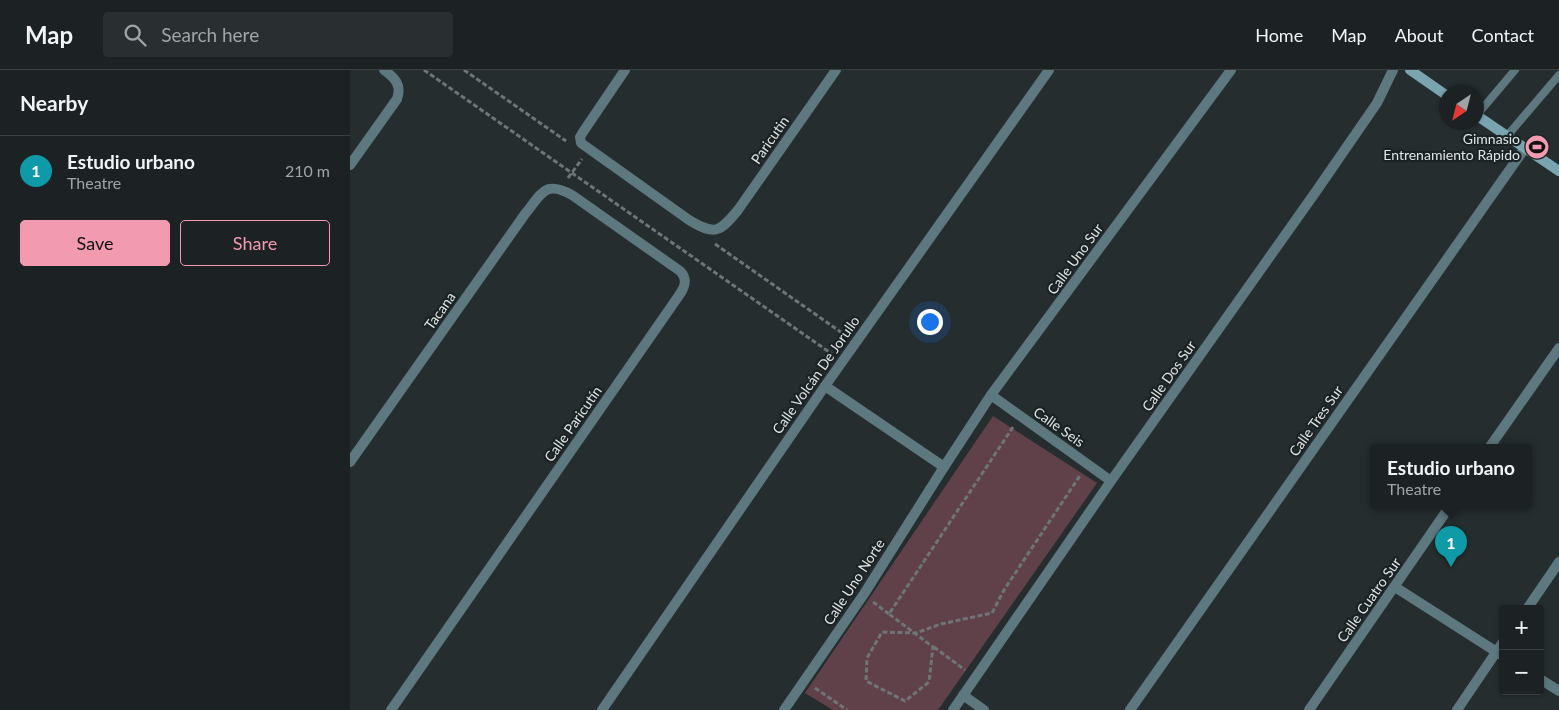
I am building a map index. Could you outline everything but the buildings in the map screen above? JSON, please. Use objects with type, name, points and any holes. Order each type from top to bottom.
[{"type":"main road","points":[[1410,70],[1439,90]]},
{"type":"main road","points":[[1484,120],[1559,171]]},
{"type":"street","points":[[350,165],[399,95],[399,85],[384,70]]},
{"type":"street","points":[[585,146],[580,137],[625,70]]},
{"type":"street","name":"Paricutin","points":[[585,146],[700,227],[710,230],[720,229],[726,225],[836,70]]},
{"type":"street","name":"Calle Volcán De Jorullo","points":[[602,710],[842,360],[1049,70]]},
{"type":"street","name":"Calle Uno Sur","points":[[944,467],[992,395],[1231,70]]},
{"type":"street","name":"Calle Dos Sur","points":[[953,710],[1111,481],[1377,103],[1394,70]]},
{"type":"street","name":"Calle Tres Sur","points":[[1130,710],[1525,148]]},
{"type":"street","name":"Tacana","points":[[350,462],[543,192],[554,187],[561,189]]},
{"type":"street","name":"Calle Paricutín","points":[[391,710],[684,288],[686,282],[685,276],[680,271],[561,189]]},
{"type":"street","points":[[1492,444],[1559,348]]},
{"type":"street","points":[[825,386],[944,467]]},
{"type":"street","name":"Calle Seis","points":[[992,395],[1111,481]]},
{"type":"street","name":"Calle Uno Norte","points":[[784,710],[864,594],[944,467]]},
{"type":"street","name":"Calle Cuatro Sur","points":[[1309,710],[1448,509]]},
{"type":"street","points":[[1530,605],[1559,562]]},
{"type":"street","points":[[1395,587],[1499,654],[1457,710]]},
{"type":"street","points":[[1544,682],[1559,691]]},
{"type":"street","points":[[964,695],[984,710]]},
{"type":"lane","points":[[1484,107],[1515,70]]},
{"type":"lane","points":[[1507,136],[1559,75]]},
{"type":"path","points":[[424,70],[842,360]]},
{"type":"path","points":[[561,189],[585,146]]},
{"type":"path","points":[[976,678],[889,614],[1020,416]]},
{"type":"path","points":[[933,647],[929,682],[905,702],[866,681],[867,658],[882,632],[916,633],[941,624],[992,613],[1004,590],[1088,464]]},
{"type":"path","points":[[804,681],[847,710]]},
{"type":"shaded area","points":[[993,416],[1097,483],[938,710],[833,710],[805,693]]},
{"type":"place","name":"Gimnasio Entrenamiento Rápido","points":[[1537,147]]},
{"type":"place","name":"Estudio urbano","points":[[1451,567]]}]
